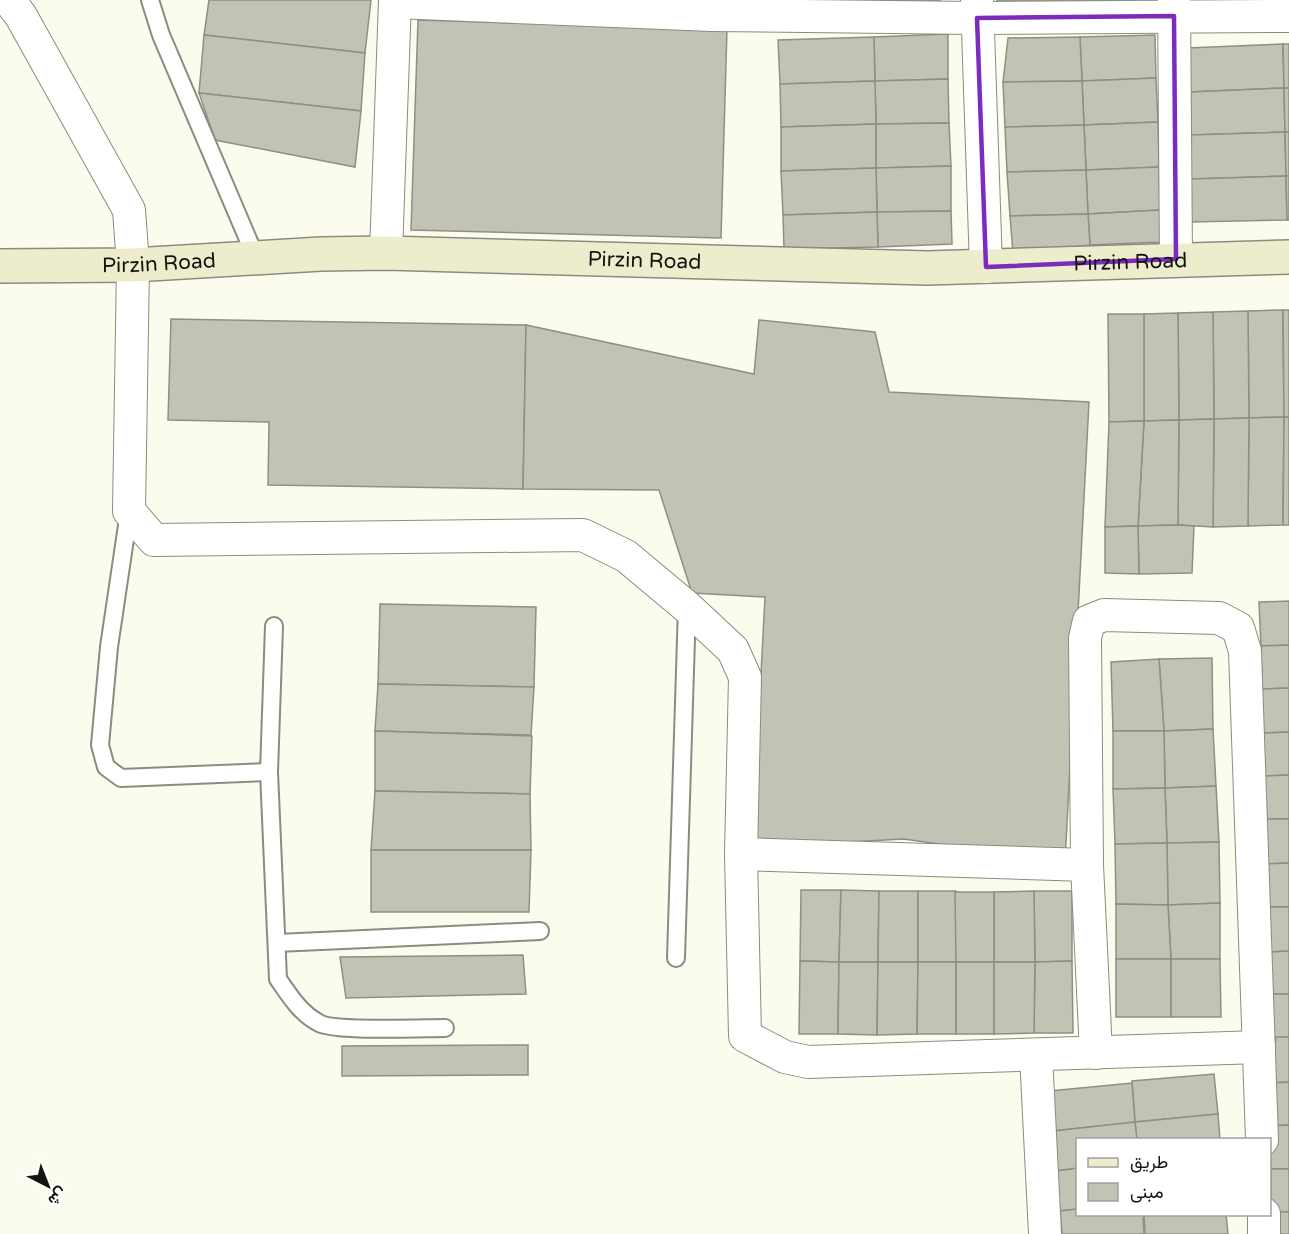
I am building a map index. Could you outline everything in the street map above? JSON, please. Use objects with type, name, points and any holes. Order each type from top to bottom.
[{"type":"street","points":[[9,0],[21,16],[129,210],[133,265],[129,511],[154,540],[583,536],[626,556],[687,607],[733,650],[745,677],[741,854],[745,1036],[785,1057],[808,1062],[1259,1047]]},
{"type":"street","points":[[386,253],[395,1],[712,8],[1174,8],[1289,16]]},
{"type":"street","points":[[1174,8],[1176,259]]},
{"type":"street","points":[[977,9],[986,267]]},
{"type":"street","name":"Pirzin Road","points":[[0,266],[133,265],[386,253],[868,268],[986,267],[1289,257]]},
{"type":"street","points":[[1096,1053],[1087,865],[1085,638],[1089,621],[1104,615],[1219,618],[1238,628],[1245,651],[1262,1138]]},
{"type":"street","points":[[741,854],[1087,865]]},
{"type":"street","points":[[1036,1055],[1044,1234]]},
{"type":"street","points":[[1264,1216],[1264,1234]]},
{"type":"lane","points":[[150,0],[161,35],[256,258]]},
{"type":"lane","points":[[129,511],[109,647],[100,745],[106,767],[121,778],[269,772]]},
{"type":"lane","points":[[676,958],[687,607]]},
{"type":"lane","points":[[274,626],[269,772],[278,979],[297,1006],[321,1024],[352,1028],[445,1028]]},
{"type":"lane","points":[[277,943],[540,931]]},
{"type":"highlighted area","points":[[1174,16],[1176,259],[986,267],[977,18]]},
{"type":"building","points":[[209,0],[371,0],[365,53],[204,35]]},
{"type":"building","points":[[867,0],[940,0],[940,2],[867,4]]},
{"type":"building","points":[[997,0],[1093,0],[1093,6],[997,8]]},
{"type":"building","points":[[1093,0],[1166,0],[1166,4],[1093,6]]},
{"type":"building","points":[[1190,0],[1286,0],[1286,3],[1190,4]]},
{"type":"building","points":[[418,20],[727,29],[721,238],[411,230]]},
{"type":"building","points":[[948,34],[948,79],[875,81],[874,37]]},
{"type":"building","points":[[204,35],[365,53],[361,111],[199,93]]},
{"type":"building","points":[[1155,35],[1156,78],[1082,81],[1080,37]]},
{"type":"building","points":[[874,37],[875,81],[780,84],[778,40]]},
{"type":"building","points":[[1080,37],[1082,81],[1003,82],[1008,38]]},
{"type":"building","points":[[1283,44],[1284,88],[1189,92],[1187,48]]},
{"type":"building","points":[[1283,44],[1289,44],[1289,88],[1284,88]]},
{"type":"building","points":[[1156,78],[1158,122],[1084,125],[1082,81]]},
{"type":"building","points":[[948,79],[949,123],[876,124],[875,81]]},
{"type":"building","points":[[875,81],[876,124],[781,127],[780,84]]},
{"type":"building","points":[[1082,81],[1084,125],[1005,127],[1003,82]]},
{"type":"building","points":[[1284,88],[1285,132],[1190,135],[1189,92]]},
{"type":"building","points":[[1284,88],[1289,88],[1289,132],[1285,132]]},
{"type":"building","points":[[199,93],[361,111],[355,167],[215,140]]},
{"type":"building","points":[[1158,122],[1159,167],[1086,170],[1084,125]]},
{"type":"building","points":[[949,123],[951,166],[876,168],[876,124]]},
{"type":"building","points":[[876,124],[876,168],[781,171],[781,127]]},
{"type":"building","points":[[1084,125],[1086,170],[1007,172],[1005,127]]},
{"type":"building","points":[[1285,132],[1286,176],[1191,179],[1190,135]]},
{"type":"building","points":[[1285,132],[1289,132],[1289,176],[1286,176]]},
{"type":"building","points":[[951,166],[951,211],[877,212],[876,168]]},
{"type":"building","points":[[1159,167],[1160,210],[1088,214],[1086,170]]},
{"type":"building","points":[[876,168],[877,212],[783,215],[781,171]]},
{"type":"building","points":[[1086,170],[1088,214],[1010,216],[1007,172]]},
{"type":"building","points":[[1286,176],[1287,220],[1191,222],[1191,179]]},
{"type":"building","points":[[1286,176],[1289,176],[1289,220],[1287,220]]},
{"type":"building","points":[[1160,210],[1160,242],[1090,245],[1088,214]]},
{"type":"building","points":[[951,211],[952,244],[878,247],[877,212]]},
{"type":"building","points":[[877,212],[878,247],[784,249],[783,215]]},
{"type":"building","points":[[1088,214],[1090,245],[1013,253],[1010,216]]},
{"type":"building","points":[[1283,310],[1284,417],[1249,418],[1248,311]]},
{"type":"building","points":[[1283,310],[1289,310],[1289,417],[1284,417]]},
{"type":"building","points":[[1248,311],[1249,418],[1214,419],[1213,312]]},
{"type":"building","points":[[1213,312],[1214,419],[1179,420],[1178,313]]},
{"type":"building","points":[[1178,313],[1179,420],[1144,421],[1144,314]]},
{"type":"building","points":[[1108,314],[1144,314],[1144,421],[1109,422]]},
{"type":"building","points":[[171,319],[526,325],[523,489],[268,485],[269,422],[168,420]]},
{"type":"building","points":[[759,320],[875,332],[889,392],[1089,402],[1065,862],[904,839],[752,847],[765,597],[692,593],[659,490],[523,489],[526,325],[754,374]]},
{"type":"building","points":[[1284,417],[1283,525],[1248,526],[1249,418]]},
{"type":"building","points":[[1284,417],[1289,417],[1289,525],[1283,525]]},
{"type":"building","points":[[1249,418],[1248,526],[1213,527],[1214,419]]},
{"type":"building","points":[[1214,419],[1213,527],[1178,525],[1179,420]]},
{"type":"building","points":[[1179,420],[1178,525],[1138,526],[1144,421]]},
{"type":"building","points":[[1144,421],[1138,526],[1105,527],[1109,422]]},
{"type":"building","points":[[1138,526],[1194,526],[1192,573],[1139,574]]},
{"type":"building","points":[[1138,526],[1139,574],[1105,573],[1105,527]]},
{"type":"building","points":[[1289,601],[1289,645],[1261,646],[1259,602]]},
{"type":"building","points":[[380,604],[536,607],[534,687],[378,684]]},
{"type":"building","points":[[1289,645],[1289,688],[1262,689],[1261,646]]},
{"type":"building","points":[[1212,658],[1213,729],[1164,731],[1159,659]]},
{"type":"building","points":[[1159,659],[1164,731],[1113,731],[1111,662]]},
{"type":"building","points":[[378,684],[534,687],[531,735],[375,731]]},
{"type":"building","points":[[1289,688],[1289,732],[1263,733],[1262,689]]},
{"type":"building","points":[[1213,729],[1216,786],[1165,788],[1164,731]]},
{"type":"building","points":[[375,731],[532,736],[530,794],[375,791]]},
{"type":"building","points":[[1113,731],[1164,731],[1165,788],[1113,789]]},
{"type":"building","points":[[1289,732],[1289,775],[1263,776],[1263,733]]},
{"type":"building","points":[[1289,775],[1289,819],[1264,819],[1263,776]]},
{"type":"building","points":[[1216,786],[1219,842],[1167,843],[1165,788]]},
{"type":"building","points":[[1165,788],[1167,843],[1115,844],[1113,789]]},
{"type":"building","points":[[375,791],[530,794],[531,850],[371,850]]},
{"type":"building","points":[[1264,819],[1289,819],[1289,863],[1266,864]]},
{"type":"building","points":[[1219,842],[1220,903],[1168,905],[1167,843]]},
{"type":"building","points":[[1167,843],[1168,905],[1116,904],[1115,844]]},
{"type":"building","points":[[371,850],[531,850],[529,912],[371,912]]},
{"type":"building","points":[[1289,863],[1289,907],[1267,907],[1266,864]]},
{"type":"building","points":[[801,890],[841,890],[839,962],[800,961]]},
{"type":"building","points":[[841,890],[879,891],[878,962],[839,962]]},
{"type":"building","points":[[879,891],[918,891],[918,962],[878,962]]},
{"type":"building","points":[[918,891],[956,891],[956,962],[918,962]]},
{"type":"building","points":[[1034,891],[1072,891],[1072,961],[1035,962]]},
{"type":"building","points":[[1034,891],[1035,962],[994,962],[994,892]]},
{"type":"building","points":[[955,892],[994,892],[994,962],[956,962]]},
{"type":"building","points":[[1220,903],[1220,959],[1171,959],[1168,905]]},
{"type":"building","points":[[1116,904],[1168,905],[1171,959],[1116,959]]},
{"type":"building","points":[[1267,907],[1289,907],[1289,951],[1268,952]]},
{"type":"building","points":[[1289,951],[1289,994],[1269,994],[1268,952]]},
{"type":"building","points":[[523,955],[526,994],[346,998],[340,957]]},
{"type":"building","points":[[1116,959],[1171,959],[1171,1017],[1116,1017]]},
{"type":"building","points":[[1171,959],[1220,959],[1221,1017],[1171,1017]]},
{"type":"building","points":[[800,961],[839,962],[838,1034],[799,1034]]},
{"type":"building","points":[[1072,961],[1073,1033],[1034,1033],[1035,962]]},
{"type":"building","points":[[839,962],[878,962],[877,1035],[838,1034]]},
{"type":"building","points":[[878,962],[918,962],[917,1034],[877,1035]]},
{"type":"building","points":[[918,962],[956,962],[956,1034],[917,1034]]},
{"type":"building","points":[[956,962],[994,962],[994,1034],[956,1034]]},
{"type":"building","points":[[994,962],[1035,962],[1034,1033],[994,1034]]},
{"type":"building","points":[[1269,994],[1289,994],[1289,1037],[1269,1038]]},
{"type":"building","points":[[1276,1037],[1289,1037],[1289,1082],[1269,1083]]},
{"type":"building","points":[[528,1045],[528,1075],[342,1076],[342,1046]]},
{"type":"building","points":[[1214,1074],[1218,1114],[1135,1122],[1132,1081]]},
{"type":"building","points":[[1289,1082],[1289,1125],[1270,1126],[1269,1083]]},
{"type":"building","points":[[1132,1083],[1135,1122],[1053,1131],[1050,1091]]},
{"type":"building","points":[[1218,1114],[1220,1138],[1137,1138],[1135,1122]]},
{"type":"building","points":[[1135,1122],[1137,1138],[1076,1138],[1076,1168],[1056,1171],[1053,1131]]},
{"type":"building","points":[[1289,1125],[1289,1169],[1271,1169],[1270,1126]]},
{"type":"building","points":[[1076,1168],[1076,1209],[1060,1211],[1056,1171]]},
{"type":"building","points":[[1271,1169],[1289,1169],[1289,1212],[1271,1212]]},
{"type":"building","points":[[1076,1209],[1076,1216],[1143,1216],[1144,1234],[1062,1234],[1060,1211]]},
{"type":"building","points":[[1271,1212],[1289,1212],[1289,1234],[1271,1234]]},
{"type":"building","points":[[1144,1216],[1226,1216],[1228,1234],[1145,1234]]}]
